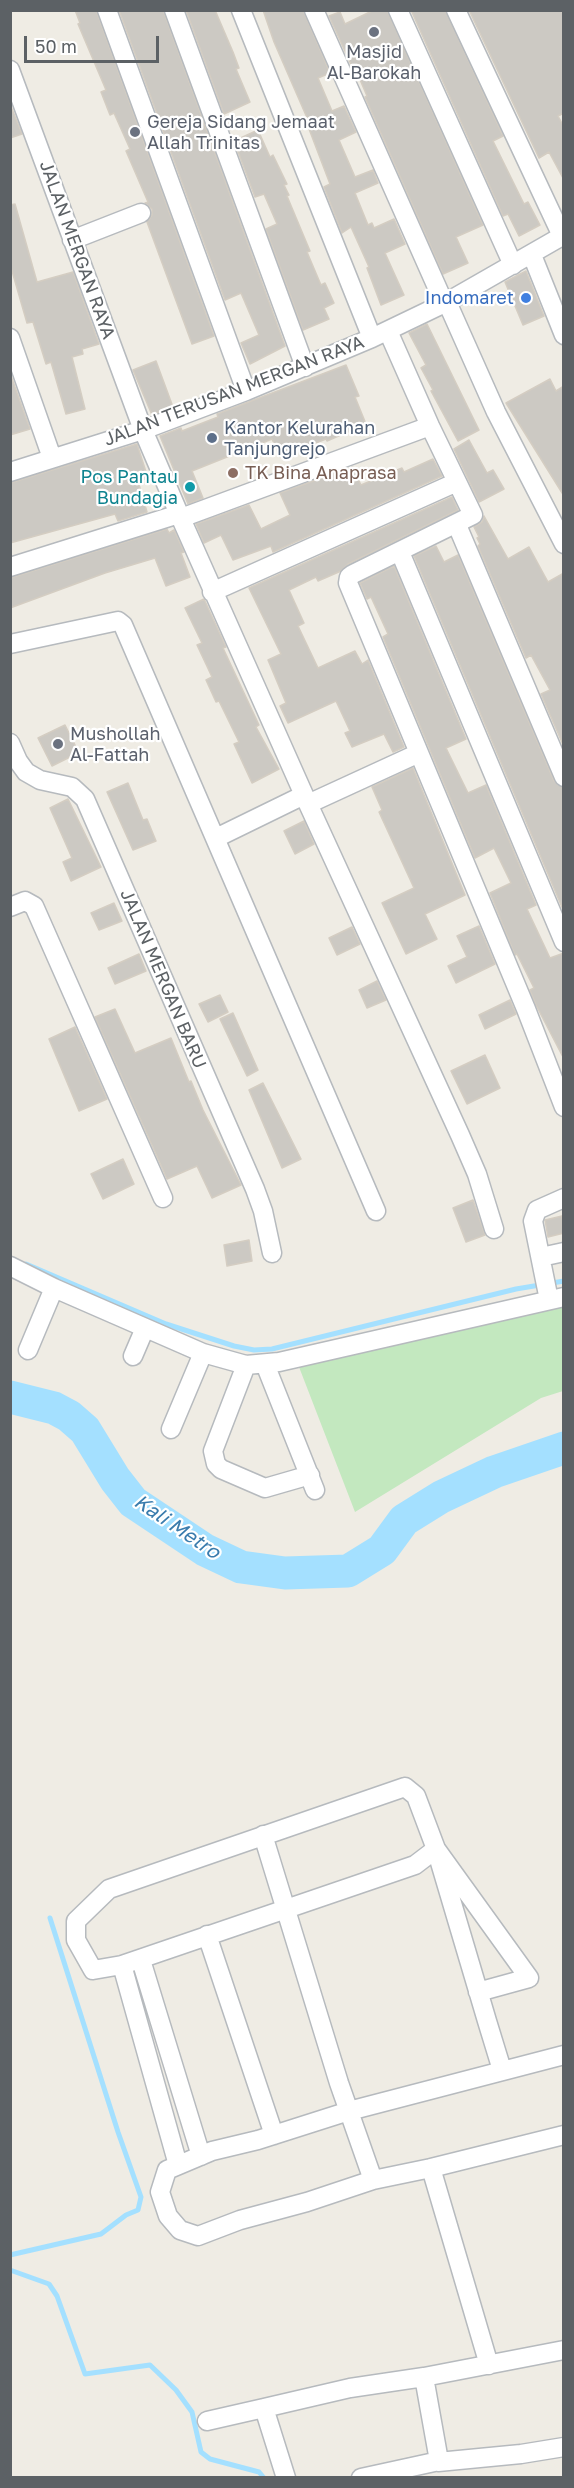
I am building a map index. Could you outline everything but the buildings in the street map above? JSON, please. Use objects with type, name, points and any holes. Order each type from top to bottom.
[{"type":"street","points":[[107,10],[246,391]]},
{"type":"street","points":[[174,10],[305,367]]},
{"type":"street","points":[[241,10],[380,335],[430,426],[473,515],[457,525],[353,574],[349,577],[348,584],[526,1009],[564,1107]]},
{"type":"street","points":[[314,10],[496,412],[564,544]]},
{"type":"street","points":[[398,10],[513,265]]},
{"type":"street","points":[[456,10],[563,235]]},
{"type":"street","name":"JALAN MERGAN RAYA","points":[[10,70],[28,112],[72,240],[143,430],[212,592],[460,1135],[477,1174],[494,1229]]},
{"type":"street","points":[[72,240],[141,213]]},
{"type":"street","name":"JALAN TERUSAN MERGAN RAYA","points":[[10,472],[143,430],[246,391],[380,335],[445,303],[513,265],[533,258],[563,235]]},
{"type":"street","points":[[533,258],[564,335]]},
{"type":"street","points":[[10,338],[52,458]]},
{"type":"street","points":[[10,567],[180,516],[430,426]]},
{"type":"street","points":[[212,592],[457,482]]},
{"type":"street","points":[[457,525],[564,777]]},
{"type":"street","points":[[400,552],[564,942]]},
{"type":"street","points":[[10,644],[118,621],[123,625],[376,1211]]},
{"type":"street","name":"JALAN MERGAN BARU","points":[[10,743],[26,772],[40,780],[72,787],[85,799],[255,1189],[263,1211],[272,1253]]},
{"type":"street","points":[[216,838],[419,753]]},
{"type":"street","points":[[10,907],[25,901],[34,906],[163,1198]]},
{"type":"street","points":[[10,1266],[54,1288],[203,1353],[246,1365],[265,1364],[551,1292],[533,1221],[537,1210],[564,1198]]},
{"type":"street","points":[[541,1257],[564,1252]]},
{"type":"street","points":[[28,1350],[54,1288]]},
{"type":"street","points":[[134,1356],[145,1328]]},
{"type":"street","points":[[171,1429],[203,1353]]},
{"type":"street","points":[[246,1365],[213,1451],[216,1464],[221,1469],[265,1488],[313,1483],[265,1364]]},
{"type":"street","points":[[436,1849],[415,1865],[122,1965],[93,1970],[76,1940],[76,1921],[109,1889],[405,1787],[416,1796],[436,1849],[502,2070]]},
{"type":"street","points":[[263,1835],[349,2111],[373,2180]]},
{"type":"street","points":[[436,1849],[529,1978],[478,1992]]},
{"type":"street","points":[[207,1935],[274,2135]]},
{"type":"street","points":[[141,1960],[201,2156]]},
{"type":"street","points":[[122,1965],[178,2165]]},
{"type":"street","points":[[564,2055],[349,2111],[201,2156],[167,2170],[160,2192],[168,2216],[180,2230],[198,2236],[240,2220],[307,2202],[373,2180],[564,2135]]},
{"type":"street","points":[[149,2065],[170,2057]]},
{"type":"street","points":[[431,2168],[489,2365]]},
{"type":"street","points":[[207,2421],[350,2388],[424,2377],[564,2350]]},
{"type":"street","points":[[424,2377],[440,2457],[438,2462]]},
{"type":"street","points":[[264,2408],[285,2478]]},
{"type":"street","points":[[361,2478],[438,2462],[521,2454],[564,2447]]},
{"type":"green space","points":[[563,1290],[563,1391],[541,1398],[355,1512],[294,1354]]},
{"type":"waterway","points":[[26,1264],[166,1324],[234,1346],[254,1350],[272,1349],[516,1289],[564,1281]]},
{"type":"waterway","name":"Kali Metro","points":[[10,1397],[54,1408],[69,1416],[85,1430],[115,1479],[133,1502],[205,1550],[241,1567],[285,1573],[348,1571],[382,1550],[404,1520],[441,1497],[494,1472],[564,1448]]},
{"type":"waterway","points":[[10,2255],[101,2234],[126,2215],[138,2210],[141,2197],[50,1918]]},
{"type":"waterway","points":[[10,2270],[49,2284],[57,2296],[85,2374],[150,2365],[176,2390],[192,2412],[201,2452],[210,2459],[259,2472],[264,2478]]},
{"type":"place","name":"Masjid Al-Barokah","points":[[374,32]]},
{"type":"place","name":"Gereja Sidang Jemaat Allah Trinitas","points":[[135,132]]},
{"type":"place","name":"Indomaret","points":[[526,298]]},
{"type":"place","name":"Kantor Kelurahan Tanjungrejo","points":[[212,438]]},
{"type":"place","name":"TK Bina Anaprasa","points":[[233,473]]},
{"type":"place","name":"Pos Pantau Bundagia","points":[[190,487]]},
{"type":"place","name":"Mushollah Al-Fattah","points":[[58,744]]}]
